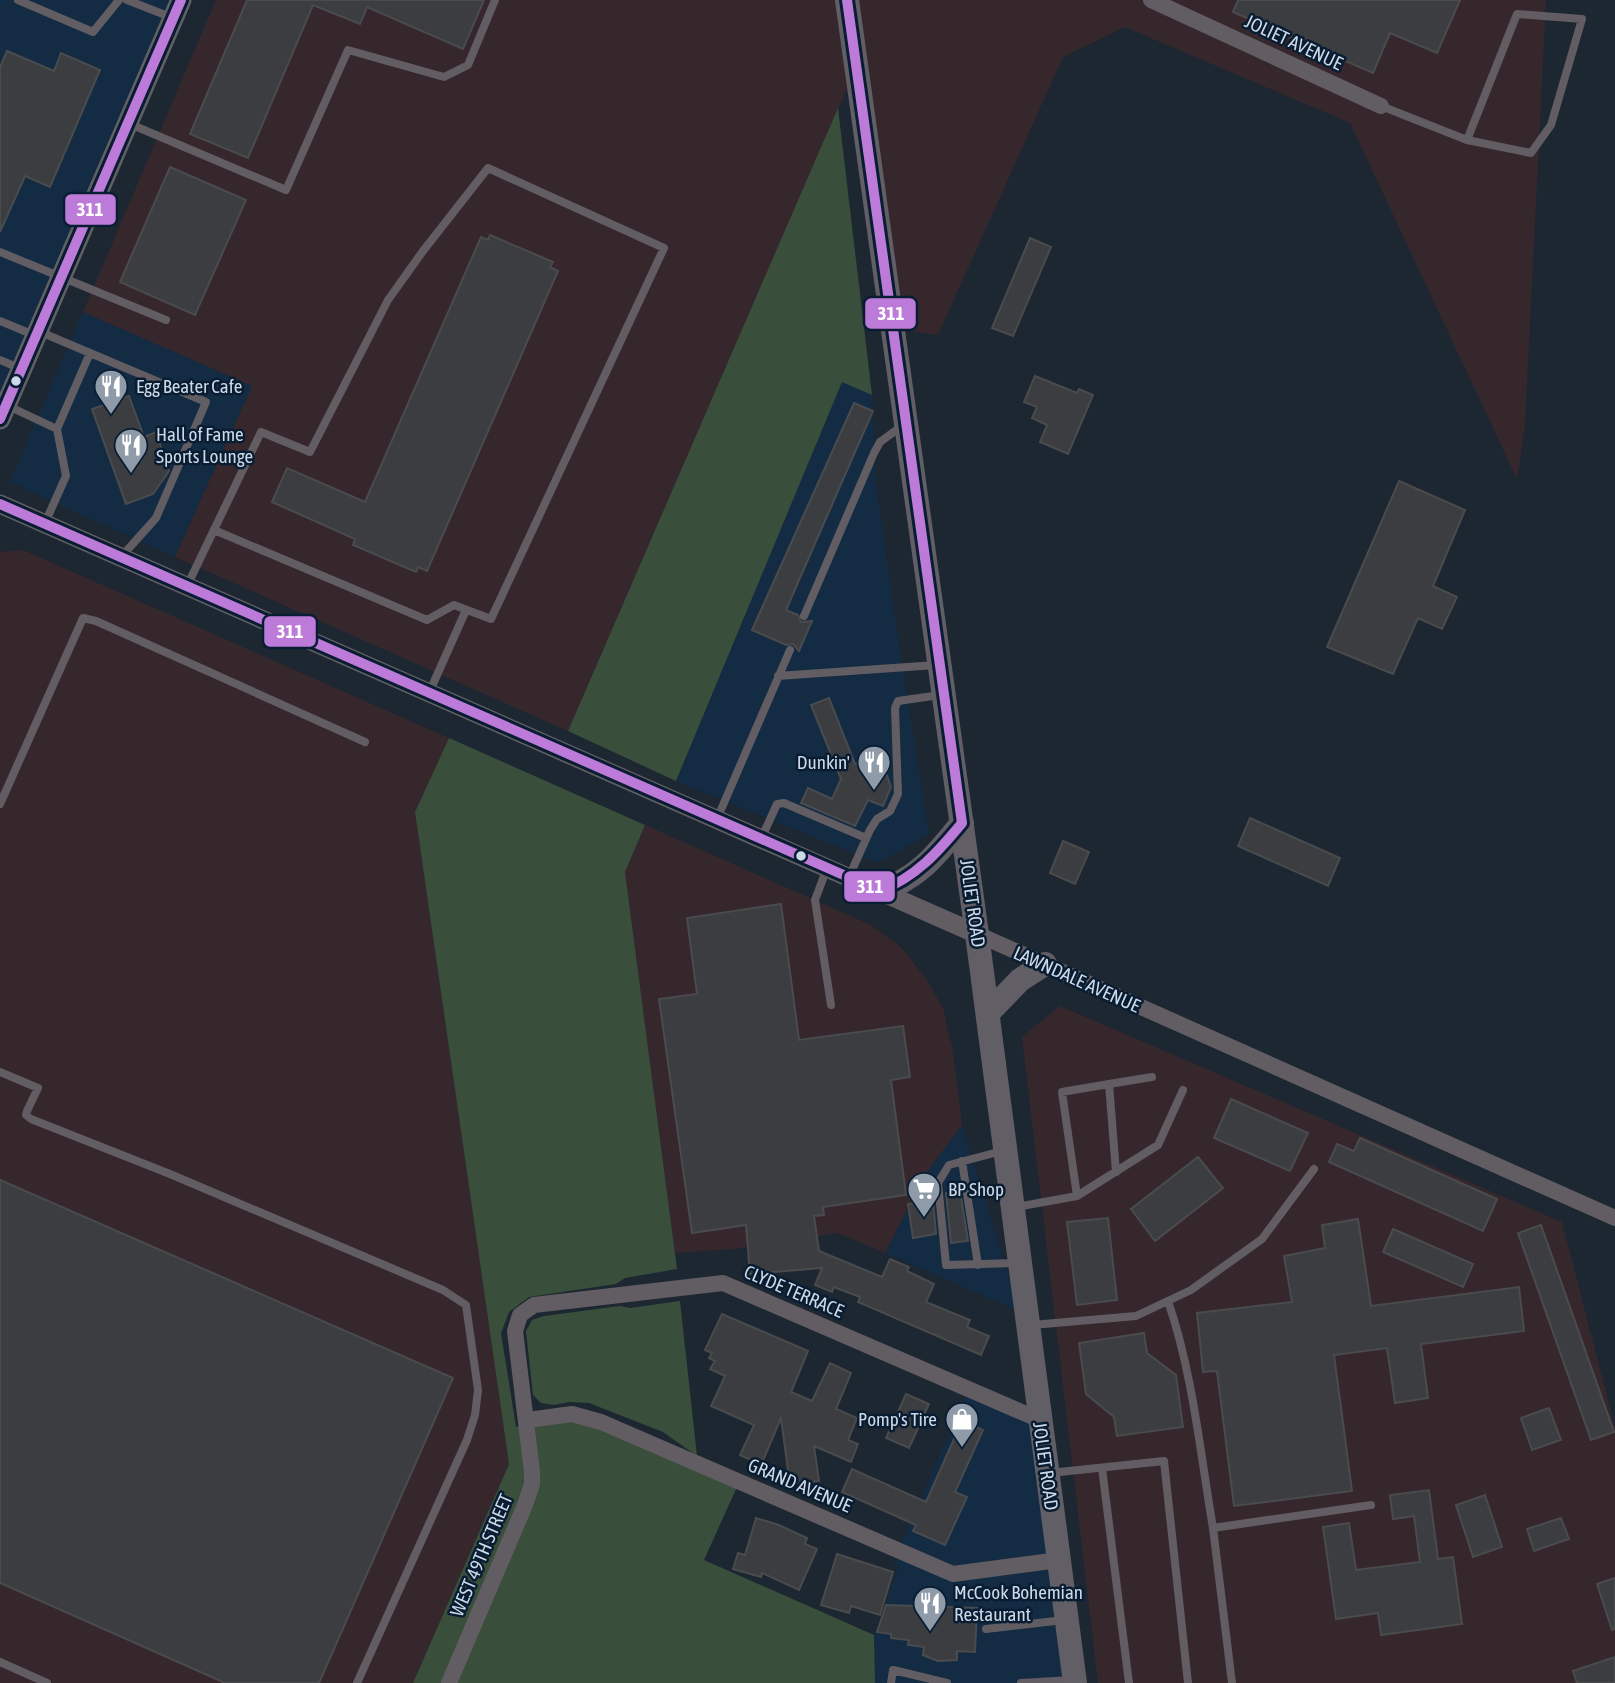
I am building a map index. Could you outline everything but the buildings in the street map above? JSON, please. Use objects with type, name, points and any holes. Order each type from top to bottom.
[{"type":"main road","name":"JOLIET ROAD","points":[[847,0],[988,1013],[1075,1681]]},
{"type":"main road","points":[[3,412],[177,9]]},
{"type":"main road","points":[[880,891],[892,887],[928,865],[962,823]]},
{"type":"main road","points":[[988,1013],[1020,980],[1045,964]]},
{"type":"street","name":"JOLIET AVENUE","points":[[1151,0],[1381,106]]},
{"type":"street","name":"LAWNDALE AVENUE","points":[[0,504],[827,867],[1615,1218]]},
{"type":"street","name":"CLYDE TERRACE","points":[[520,1315],[534,1305],[723,1283],[1040,1420]]},
{"type":"street","name":"WEST 49TH STREET","points":[[449,1683],[530,1494],[532,1472],[528,1420],[515,1331],[520,1315]]},
{"type":"street","name":"GRAND AVENUE","points":[[528,1420],[572,1414],[601,1422],[953,1574],[1059,1560]]},
{"type":"lane","points":[[18,0],[93,32],[119,0]]},
{"type":"lane","points":[[127,0],[177,9]]},
{"type":"lane","points":[[128,123],[286,190],[348,50],[444,76],[468,65],[495,0]]},
{"type":"lane","points":[[1381,106],[1466,140],[1531,153],[1551,125],[1582,19],[1517,14],[1466,140]]},
{"type":"lane","points":[[187,586],[261,432],[310,452],[388,300],[422,251],[488,169],[664,248],[491,619],[454,605],[426,620],[214,530]]},
{"type":"lane","points":[[0,252],[166,320]]},
{"type":"lane","points":[[0,321],[90,353],[206,402],[156,518],[121,557]]},
{"type":"lane","points":[[45,523],[66,476],[57,429],[90,353]]},
{"type":"lane","points":[[0,360],[22,370]]},
{"type":"lane","points":[[3,412],[57,429]]},
{"type":"lane","points":[[804,617],[874,453],[880,442],[906,422]]},
{"type":"lane","points":[[429,692],[466,610]]},
{"type":"lane","points":[[0,804],[83,618],[96,621],[365,741]]},
{"type":"lane","points":[[717,819],[790,650]]},
{"type":"lane","points":[[778,676],[940,665]]},
{"type":"lane","points":[[849,877],[877,819],[890,811],[898,794],[895,708],[898,701],[944,694]]},
{"type":"lane","points":[[761,839],[777,804],[784,803],[866,838]]},
{"type":"lane","points":[[827,867],[815,900],[831,1005]]},
{"type":"lane","points":[[0,1072],[38,1088],[26,1115],[31,1119],[170,1174],[443,1290],[466,1305],[478,1390],[475,1415],[467,1440],[357,1683]]},
{"type":"lane","points":[[1077,1196],[1062,1092],[1152,1077]]},
{"type":"lane","points":[[1109,1084],[1116,1172]]},
{"type":"lane","points":[[1013,1208],[1077,1196],[1158,1145],[1182,1090]]},
{"type":"lane","points":[[1005,1151],[949,1165],[938,1183],[946,1265],[1020,1262]]},
{"type":"lane","points":[[962,1161],[978,1265]]},
{"type":"lane","points":[[1028,1325],[1136,1316],[1191,1290],[1262,1239],[1314,1169]]},
{"type":"lane","points":[[1168,1301],[1180,1335],[1188,1373],[1213,1528],[1232,1683]]},
{"type":"lane","points":[[1047,1473],[1164,1461],[1188,1683]]},
{"type":"lane","points":[[1102,1468],[1129,1683]]},
{"type":"lane","points":[[1213,1528],[1371,1505]]},
{"type":"lane","points":[[986,1629],[1067,1619]]},
{"type":"lane","points":[[0,1662],[47,1683]]},
{"type":"lane","points":[[891,1683],[893,1670],[947,1683]]},
{"type":"lane","points":[[1021,1683],[1075,1681]]},
{"type":"shaded area","points":[[0,0],[176,0],[0,404]]},
{"type":"shaded area","points":[[216,0],[1546,0],[1525,425],[1517,479],[1350,123],[1125,27],[1063,57],[938,335],[899,329],[860,59],[568,731],[175,557],[252,386],[83,312]]},
{"type":"shaded area","points":[[83,312],[252,386],[175,557],[10,482]]},
{"type":"shaded area","points":[[842,381],[872,395],[876,484],[929,834],[878,863],[676,781]]},
{"type":"shaded area","points":[[23,550],[449,738],[415,812],[509,1464],[413,1683],[0,1683],[0,552]]},
{"type":"shaded area","points":[[645,825],[871,925],[902,948],[927,980],[943,1008],[953,1052],[962,1125],[926,1173],[885,1253],[838,1233],[732,1249],[675,1253],[625,872]]},
{"type":"shaded area","points":[[1060,1006],[1562,1222],[1615,1427],[1615,1683],[1098,1683],[1022,1037]]},
{"type":"shaded area","points":[[962,1125],[1019,1311],[885,1253],[926,1173]]},
{"type":"shaded area","points":[[971,1383],[1031,1409],[1066,1683],[875,1683],[874,1635],[899,1566],[893,1562]]},
{"type":"green space","points":[[838,108],[872,395],[842,382],[676,781],[568,731]]},
{"type":"green space","points":[[449,738],[645,825],[625,872],[677,1269],[625,1278],[616,1284],[529,1297],[509,1312],[501,1333],[516,1427],[570,1417],[737,1487],[704,1560],[874,1635],[875,1683],[413,1683],[509,1464],[415,812]]},
{"type":"green space","points":[[680,1301],[697,1456],[663,1432],[589,1403],[554,1405],[541,1403],[533,1395],[526,1331],[532,1320],[620,1306],[630,1308]]},
{"type":"transit line","name":"311","points":[[0,419],[181,0]]},
{"type":"transit line","name":"311","points":[[0,504],[880,891],[905,879],[935,854],[962,823],[847,0]]},
{"type":"place","name":"Egg Beater Cafe","points":[[111,416]]},
{"type":"place","name":"Hall of Fame Sports Lounge","points":[[131,475]]},
{"type":"place","name":"Dunkin'","points":[[874,792]]},
{"type":"place","name":"BP Shop","points":[[924,1219]]},
{"type":"place","name":"Pomp's Tire","points":[[962,1449]]},
{"type":"place","name":"McCook Bohemian Restaurant","points":[[930,1633]]}]
